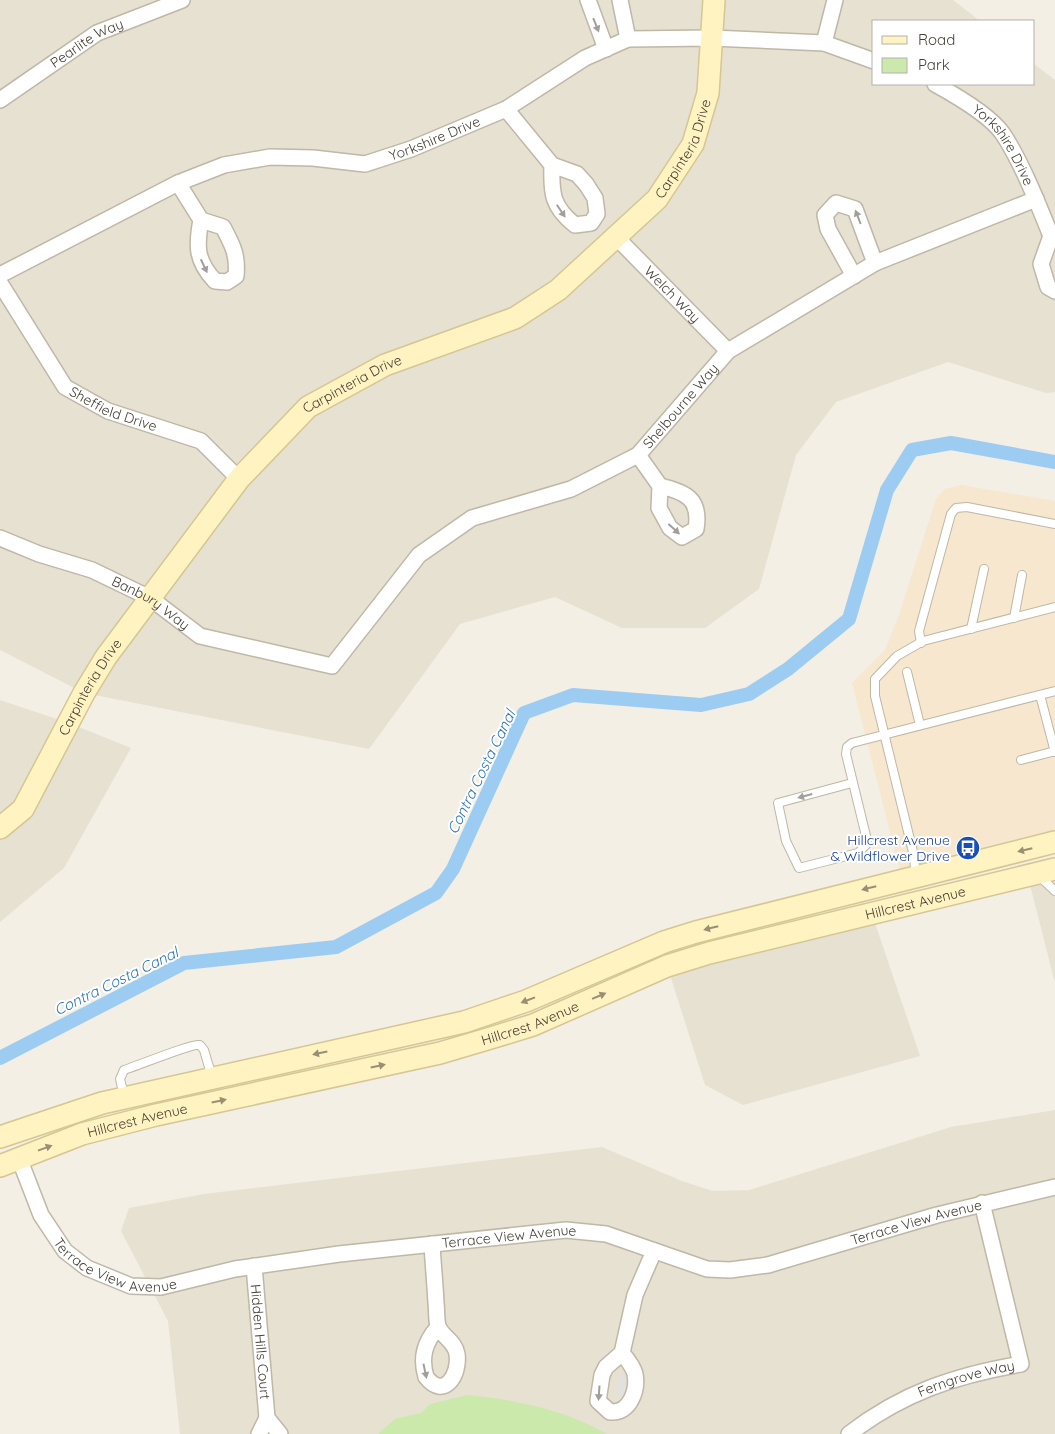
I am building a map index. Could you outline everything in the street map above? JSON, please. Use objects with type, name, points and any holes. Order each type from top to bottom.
[{"type":"main road","name":"Carpinteria Drive","points":[[0,828],[23,809],[84,693],[106,657],[239,479],[308,407],[385,365],[515,318],[558,290],[617,238],[657,198],[693,144],[708,93],[714,0]]},
{"type":"main road","name":"Hillcrest Avenue","points":[[0,1137],[124,1098],[464,1022],[526,1001],[664,942],[1055,842]]},
{"type":"main road","name":"Hillcrest Avenue","points":[[9,1162],[82,1134],[156,1115],[440,1053],[533,1025],[687,960],[1046,871]]},
{"type":"main road","points":[[837,922],[872,905],[902,895],[911,888],[916,877]]},
{"type":"street","name":"Pearlite Way","points":[[0,100],[97,33],[182,0]]},
{"type":"street","points":[[588,0],[606,49]]},
{"type":"street","points":[[620,0],[628,39]]},
{"type":"street","points":[[824,43],[833,0]]},
{"type":"street","name":"Yorkshire Drive","points":[[0,274],[178,183],[224,165],[270,157],[313,158],[365,164],[411,149],[506,109],[561,72],[628,39],[712,38],[824,43],[872,59]]},
{"type":"street","name":"Yorkshire Drive","points":[[937,85],[964,99],[1002,133],[1053,237]]},
{"type":"street","points":[[506,109],[552,165]]},
{"type":"street","points":[[178,183],[201,220]]},
{"type":"street","name":"Shelbourne Way","points":[[332,666],[419,555],[472,518],[571,490],[638,454],[728,351],[875,263],[1036,199]]},
{"type":"street","points":[[854,276],[825,215],[836,203],[855,209],[875,263]]},
{"type":"street","points":[[1053,237],[1041,264],[1048,287],[1055,291]]},
{"type":"street","name":"Welch Way","points":[[617,238],[728,351]]},
{"type":"street","name":"Sheffield Drive","points":[[0,283],[65,387],[108,411],[201,441],[239,479]]},
{"type":"street","points":[[638,454],[660,486]]},
{"type":"street","name":"Banbury Way","points":[[0,538],[38,554],[92,570],[150,598],[200,636],[332,666]]},
{"type":"street","name":"Terrace View Avenue","points":[[9,1162],[57,1243],[73,1259],[102,1276],[131,1286],[162,1287],[216,1273],[254,1266],[432,1244],[569,1230],[606,1234],[707,1269],[748,1268],[768,1265],[982,1203],[1055,1187]]},
{"type":"street","name":"Ferngrove Way","points":[[849,1434],[893,1405],[922,1389],[973,1373],[1021,1364],[982,1203]]},
{"type":"street","points":[[432,1244],[438,1327]]},
{"type":"street","points":[[622,1353],[635,1295],[654,1251]]},
{"type":"street","name":"Hidden Hills Court","points":[[254,1266],[267,1418],[280,1434]]},
{"type":"street","name":"Hidden Hills Court","points":[[258,1434],[267,1418]]},
{"type":"lane","points":[[921,643],[919,631],[952,514],[956,508],[967,507],[1055,524]]},
{"type":"lane","points":[[971,629],[984,569]]},
{"type":"lane","points":[[1014,618],[1022,575]]},
{"type":"lane","points":[[916,877],[913,852],[875,696],[875,679],[897,656],[921,643],[1055,607]]},
{"type":"lane","points":[[907,672],[920,725]]},
{"type":"lane","points":[[852,784],[778,804],[786,841],[799,868],[858,853],[866,845],[846,754],[847,747],[852,743],[1055,691]]},
{"type":"lane","points":[[1021,760],[1055,751],[1040,695]]},
{"type":"lane","points":[[1046,871],[1055,891]]},
{"type":"lane","points":[[124,1098],[120,1079],[124,1070],[158,1060],[194,1044],[200,1045],[204,1050],[212,1077]]},
{"type":"shaded area","points":[[0,0],[953,0],[979,20],[872,20],[872,85],[1035,85],[1035,65],[1055,80],[1055,392],[1046,393],[948,362],[836,402],[796,455],[759,589],[705,628],[622,628],[555,597],[460,624],[369,749],[84,693],[0,650]]},
{"type":"shaded area","points":[[961,485],[1055,501],[1055,834],[900,871],[852,683],[885,650],[899,615],[936,499],[945,489]]},
{"type":"shaded area","points":[[0,700],[69,723],[131,748],[64,868],[0,922]]},
{"type":"shaded area","points":[[1055,876],[1055,983],[1029,881]]},
{"type":"shaded area","points":[[875,923],[920,1056],[743,1105],[705,1085],[670,975]]},
{"type":"shaded area","points":[[1055,1110],[1055,1434],[180,1434],[168,1321],[121,1231],[129,1208],[204,1194],[602,1147],[682,1181],[713,1191],[749,1190],[951,1127]]},
{"type":"shaded area","points":[[624,1374],[632,1384],[625,1404],[616,1392],[620,1377]]},
{"type":"green space","points":[[467,1395],[522,1403],[557,1412],[607,1434],[378,1434],[395,1419],[421,1413],[430,1404]]},
{"type":"waterway","name":"Contra Costa Canal","points":[[0,1058],[184,963],[336,947],[436,893],[453,869],[524,713],[573,695],[701,705],[749,694],[788,669],[849,619],[887,490],[912,450],[951,443],[1055,462]]},
{"type":"place","name":"Hillcrest Avenue & Wildflower Drive","points":[[968,848]]}]
